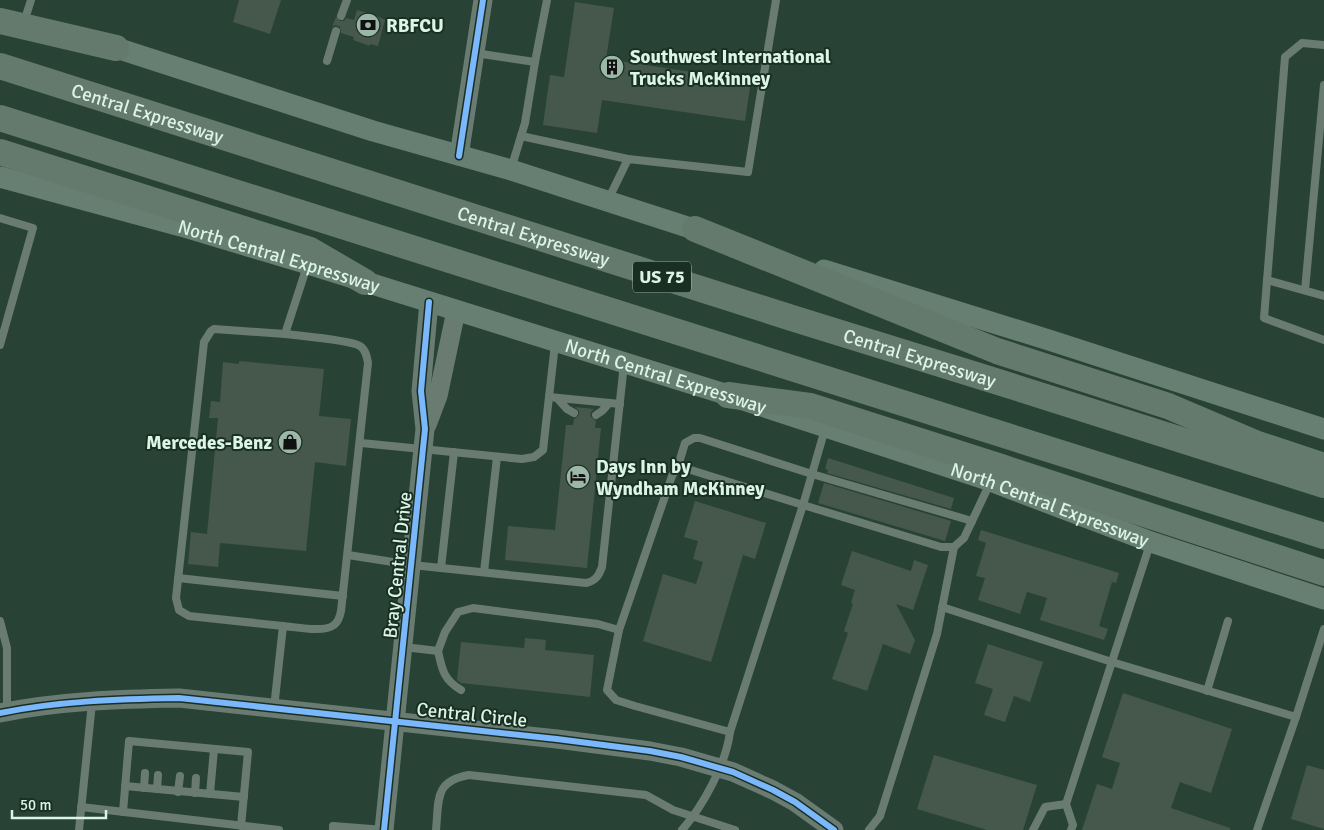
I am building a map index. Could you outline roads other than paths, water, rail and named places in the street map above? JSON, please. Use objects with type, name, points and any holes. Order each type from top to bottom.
[{"type":"highway","points":[[19,13],[116,48]]},
{"type":"highway","name":"Central Expressway","points":[[0,66],[795,320],[1324,485]]},
{"type":"highway","name":"US 75","points":[[0,118],[1324,536]]},
{"type":"highway","points":[[0,152],[310,250],[365,282]]},
{"type":"highway","points":[[695,229],[996,350],[1168,406],[1254,443],[1324,466]]},
{"type":"highway","points":[[728,395],[810,406],[1324,573]]},
{"type":"main road","points":[[0,11],[19,13]]},
{"type":"main road","points":[[116,48],[373,131],[510,170],[1043,338],[1324,429]]},
{"type":"main road","name":"North Central Expressway","points":[[0,177],[181,226],[308,264],[728,395],[990,481],[1151,542],[1324,599]]},
{"type":"street","points":[[459,156],[483,0]]},
{"type":"street","name":"Bray Central Drive","points":[[384,830],[397,721],[425,429],[421,391],[429,302]]},
{"type":"street","name":"Bray Central Drive","points":[[425,429],[438,396],[456,311]]},
{"type":"street","name":"Central Circle","points":[[3,712],[122,698],[179,698],[557,738],[650,751],[682,757],[720,768],[774,790],[795,802],[834,830]]},
{"type":"lane","points":[[341,16],[347,0]]},
{"type":"lane","points":[[510,170],[525,123],[547,0]]},
{"type":"lane","points":[[521,136],[628,159],[748,172],[776,0]]},
{"type":"lane","points":[[327,61],[336,32]]},
{"type":"lane","points":[[1324,45],[1302,42],[1285,57],[1264,318],[1324,340]]},
{"type":"lane","points":[[475,53],[535,62]]},
{"type":"lane","points":[[1305,290],[1324,85]]},
{"type":"lane","points":[[608,202],[628,159]]},
{"type":"lane","points":[[0,218],[33,228],[3,326],[0,344]]},
{"type":"lane","points":[[285,334],[308,264]]},
{"type":"lane","points":[[1267,280],[1324,296]]},
{"type":"lane","points":[[214,329],[285,334],[360,346],[366,352],[368,363],[361,443],[340,616],[333,626],[323,630],[189,616],[179,610],[177,604],[178,578],[203,348],[206,336],[214,329]]},
{"type":"lane","points":[[361,443],[522,459],[534,457],[543,450],[553,398],[555,342]]},
{"type":"lane","points":[[348,555],[412,565],[591,582],[598,576],[602,567],[624,364]]},
{"type":"lane","points":[[553,398],[620,404]]},
{"type":"lane","points":[[553,398],[574,414]]},
{"type":"lane","points":[[596,415],[609,403]]},
{"type":"lane","points":[[682,830],[694,816],[720,768],[826,427]]},
{"type":"lane","points":[[730,732],[616,700],[607,690],[619,630],[685,443],[694,438],[700,438],[812,474],[972,520]]},
{"type":"lane","points":[[441,568],[454,452]]},
{"type":"lane","points":[[484,572],[497,456]]},
{"type":"lane","points":[[678,466],[941,547],[954,547]]},
{"type":"lane","points":[[868,830],[880,816],[936,634],[954,547],[964,538],[990,481]]},
{"type":"lane","points":[[1071,830],[1072,825],[1066,804],[1151,542]]},
{"type":"lane","points":[[178,578],[343,596]]},
{"type":"lane","points":[[942,607],[1112,662],[1296,717]]},
{"type":"lane","points":[[461,690],[450,684],[442,669],[438,651],[445,632],[458,612],[473,608],[598,624],[619,630]]},
{"type":"lane","points":[[1207,691],[1228,620]]},
{"type":"lane","points":[[0,621],[7,648],[3,667],[3,712]]},
{"type":"lane","points":[[274,708],[283,626]]},
{"type":"lane","points":[[1257,830],[1324,630]]},
{"type":"lane","points":[[404,647],[438,651]]},
{"type":"lane","points":[[79,830],[92,701]]},
{"type":"lane","points":[[123,812],[129,742],[148,747],[182,750],[199,747],[248,752],[241,826]]},
{"type":"lane","points":[[198,756],[199,747]]},
{"type":"lane","points":[[210,794],[214,749]]},
{"type":"lane","points":[[144,788],[146,773]]},
{"type":"lane","points":[[157,789],[158,775]]},
{"type":"lane","points":[[436,830],[439,796],[446,783],[455,777],[469,775],[646,795],[673,810],[694,816],[716,827],[735,830]]},
{"type":"lane","points":[[178,792],[180,776]]},
{"type":"lane","points":[[195,793],[196,778]]},
{"type":"lane","points":[[125,786],[244,797]]},
{"type":"lane","points":[[1033,830],[1045,807],[1066,804]]},
{"type":"lane","points":[[81,807],[279,830]]},
{"type":"lane","points":[[333,830],[333,826],[384,830]]},
{"type":"place","name":"RBFCU","points":[[368,25]]},
{"type":"place","name":"Southwest International Trucks McKinney","points":[[612,67]]},
{"type":"place","name":"Mercedes-Benz","points":[[290,442]]},
{"type":"place","name":"Days Inn by Wyndham McKinney","points":[[578,477]]}]
